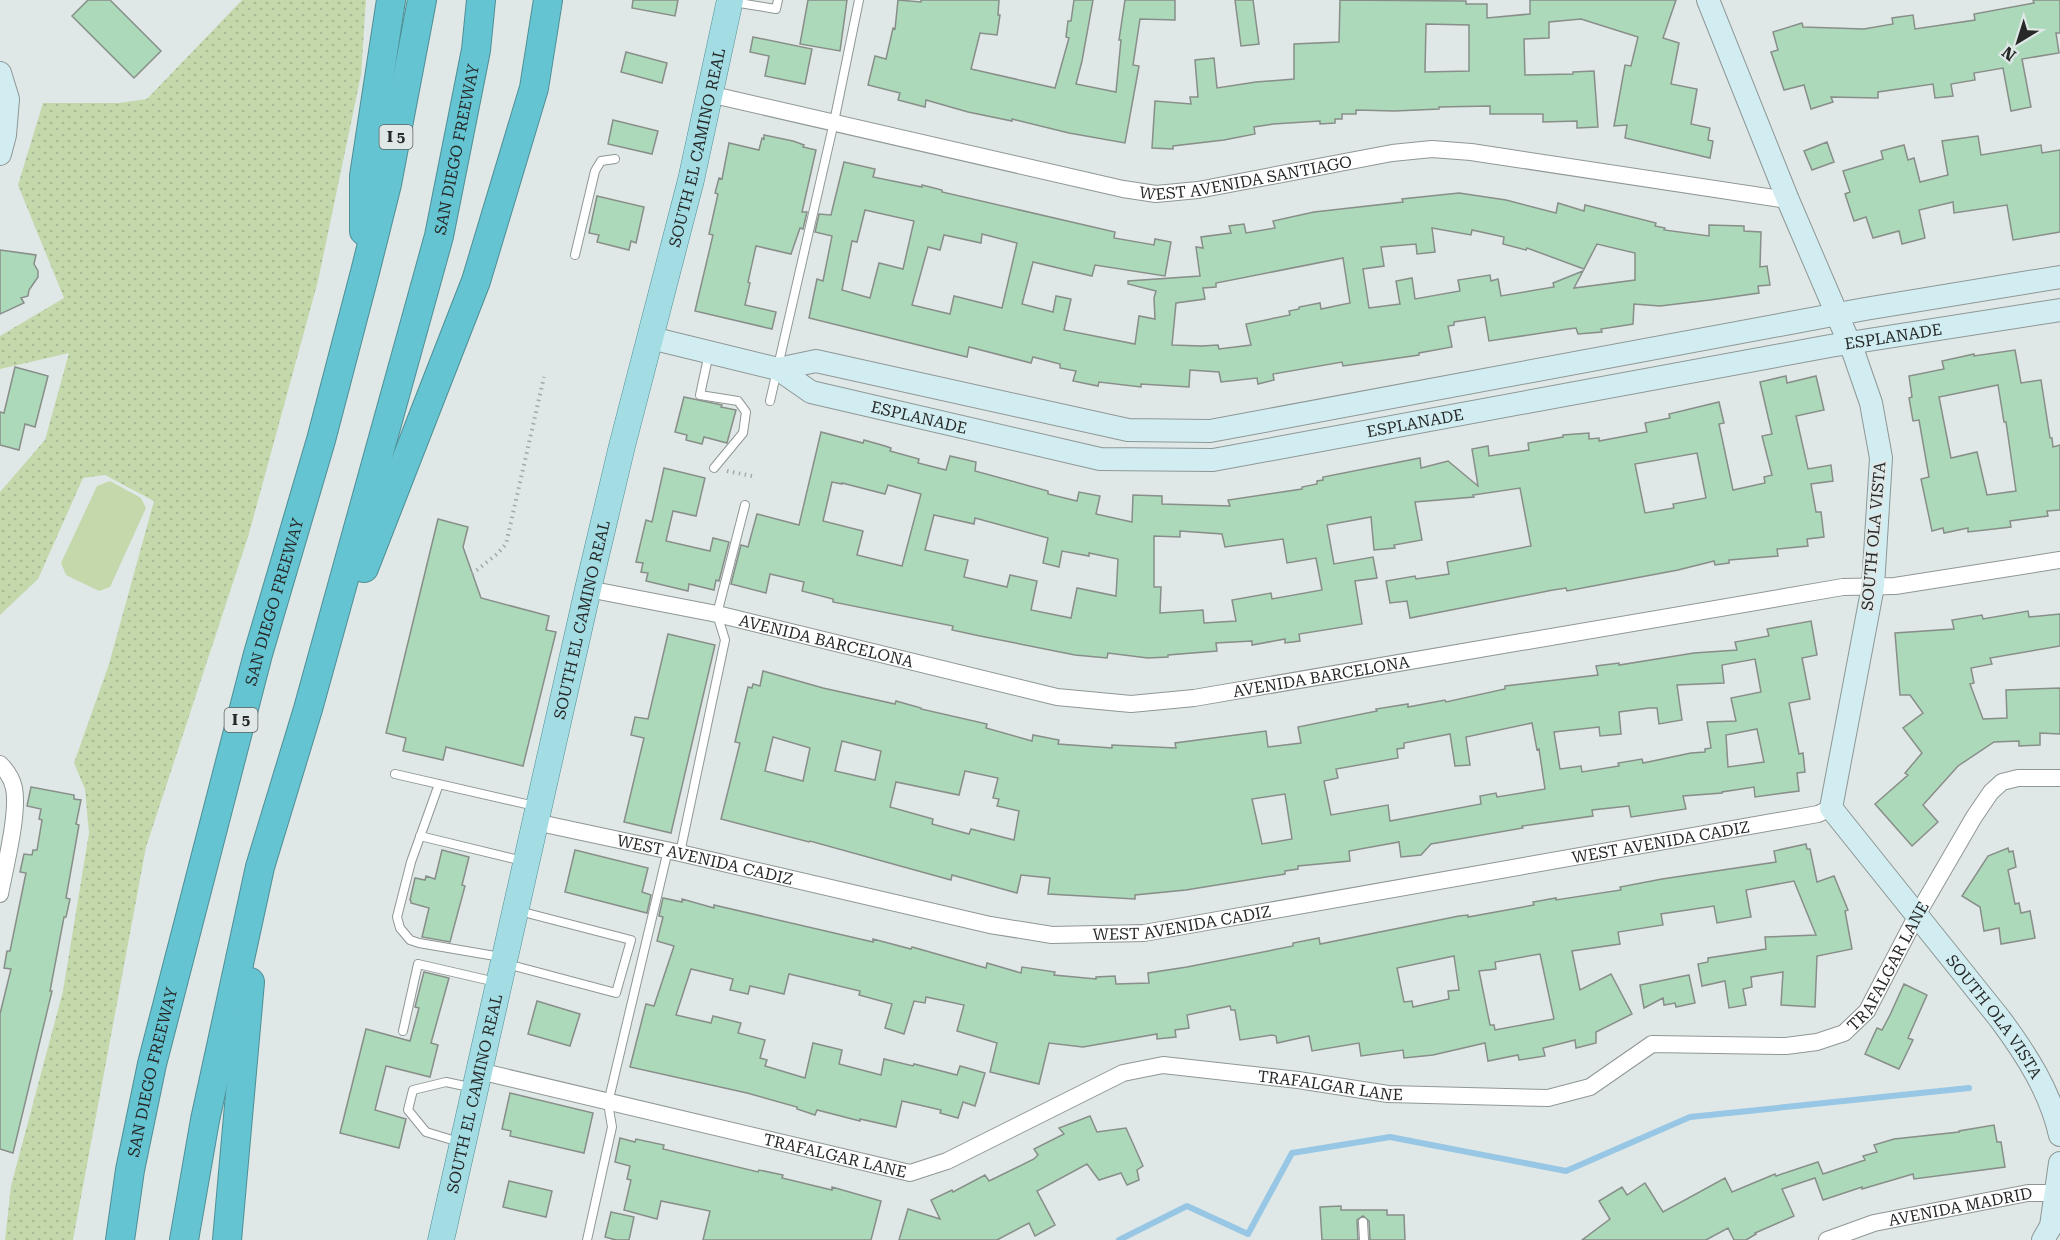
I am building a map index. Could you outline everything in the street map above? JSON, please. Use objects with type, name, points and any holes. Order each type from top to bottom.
[{"type":"highway","points":[[365,272],[364,176],[390,0]]},
{"type":"highway","name":"SAN DIEGO FREEWAY","points":[[120,1240],[130,1170],[152,1064],[255,665],[321,440],[365,272],[387,184],[422,0]]},
{"type":"highway","name":"SAN DIEGO FREEWAY","points":[[184,1240],[205,1120],[260,867],[308,709],[439,236],[476,50],[481,0]]},
{"type":"highway","points":[[308,709],[476,281],[534,87],[548,0]]},
{"type":"highway","points":[[227,1240],[260,867]]},
{"type":"highway","points":[[112,1240],[130,1170]]},
{"type":"main road","name":"SOUTH EL CAMINO REAL","points":[[441,1240],[588,590],[622,446],[691,180],[730,1]]},
{"type":"street","name":"SOUTH OLA VISTA","points":[[1708,0],[1788,200],[1850,343],[1872,403],[1881,458],[1873,586],[1831,808],[2026,1054],[2056,1115],[2060,1135]]},
{"type":"street","points":[[0,73],[8,99],[5,135],[0,154]]},
{"type":"street","name":"WEST AVENIDA SANTIAGO","points":[[709,94],[1123,189],[1156,194],[1198,190],[1392,153],[1432,149],[1471,152],[1788,200]]},
{"type":"street","name":"ESPLANADE","points":[[778,369],[816,361],[1128,430],[1210,431],[1837,314],[2060,277]]},
{"type":"street","name":"ESPLANADE","points":[[651,338],[778,369],[811,392],[1100,459],[1214,460],[1850,343],[2060,310]]},
{"type":"street","points":[[1569,364],[1575,394]]},
{"type":"street","points":[[1210,431],[1214,460]]},
{"type":"street","name":"AVENIDA BARCELONA","points":[[588,590],[717,614],[1057,697],[1131,704],[1194,698],[1843,587],[1895,586],[2060,560]]},
{"type":"street","points":[[0,764],[6,770],[14,787],[15,810],[0,894]]},
{"type":"street","name":"TRAFALGAR LANE","points":[[477,1080],[608,1103],[910,1173],[947,1161],[1123,1073],[1162,1065],[1298,1080],[1388,1094],[1548,1098],[1590,1087],[1652,1044],[1786,1046],[1817,1042],[1844,1033],[1868,1011],[1917,915],[1974,817],[1996,787],[2002,782],[2018,778],[2060,778]]},
{"type":"street","name":"WEST AVENIDA CADIZ","points":[[537,814],[674,851],[990,926],[1052,935],[1144,933],[1818,814],[1831,808]]},
{"type":"street","points":[[2043,1240],[2051,1226],[2058,1192],[2060,1163]]},
{"type":"street","name":"AVENIDA MADRID","points":[[1827,1240],[1874,1222],[2028,1193],[2058,1192]]},
{"type":"lane","points":[[730,1],[776,9],[778,0]]},
{"type":"lane","points":[[770,401],[834,122],[859,0]]},
{"type":"lane","points":[[575,255],[595,171],[601,161],[615,159]]},
{"type":"lane","points":[[709,352],[700,395],[738,401],[746,412],[743,433],[714,468]]},
{"type":"lane","points":[[587,1240],[612,1127],[608,1103],[674,851],[725,640],[717,614],[745,505]]},
{"type":"lane","points":[[395,774],[439,784],[537,814]]},
{"type":"lane","points":[[439,784],[420,836],[397,916],[400,928],[410,940],[502,968],[616,993],[631,940],[515,910]]},
{"type":"lane","points":[[420,836],[526,862]]},
{"type":"lane","points":[[404,1031],[418,964],[502,968]]},
{"type":"lane","points":[[463,1143],[426,1132],[408,1110],[413,1090],[446,1082],[477,1080]]},
{"type":"lane","points":[[1363,1222],[1364,1240]]},
{"type":"path","points":[[472,574],[506,544],[544,377]]},
{"type":"path","points":[[741,474],[752,476]]},
{"type":"green space","points":[[242,0],[366,0],[361,75],[318,281],[248,537],[146,847],[73,1240],[5,1240],[11,1186],[63,991],[89,833],[85,789],[74,763],[109,664],[154,501],[105,475],[83,478],[38,579],[0,615],[0,492],[45,440],[69,353],[0,369],[0,336],[64,298],[18,185],[43,103],[119,103],[147,99]]},
{"type":"green space","points":[[110,481],[141,498],[146,508],[110,587],[99,591],[66,575],[61,563],[97,486]]},
{"type":"building","points":[[88,0],[110,0],[161,51],[134,78],[72,16]]},
{"type":"building","points":[[633,0],[678,0],[675,16],[632,8]]},
{"type":"building","points":[[808,0],[847,0],[840,51],[800,44]]},
{"type":"building","points":[[898,0],[921,2],[921,0],[999,0],[998,15],[1000,15],[997,35],[980,33],[971,69],[1055,88],[1069,38],[1066,37],[1068,21],[1071,21],[1074,0],[1093,0],[1076,84],[1116,92],[1121,40],[1119,40],[1125,0],[1175,0],[1175,20],[1140,19],[1133,65],[1139,66],[1125,143],[968,112],[926,100],[925,107],[898,100],[900,93],[868,85],[875,56],[886,59],[893,28],[895,29]]},
{"type":"building","points":[[1235,0],[1253,0],[1259,44],[1241,46]]},
{"type":"building","points":[[1340,0],[1466,1],[1466,4],[1487,4],[1487,18],[1530,14],[1530,0],[1676,0],[1663,38],[1679,43],[1671,84],[1697,89],[1691,124],[1710,128],[1708,140],[1713,141],[1710,158],[1625,138],[1627,125],[1614,126],[1625,65],[1631,66],[1638,37],[1581,19],[1549,22],[1549,38],[1524,39],[1525,75],[1594,71],[1598,127],[1577,128],[1577,121],[1543,122],[1543,114],[1490,114],[1490,106],[1395,111],[1356,110],[1356,114],[1342,114],[1342,119],[1335,119],[1335,123],[1320,124],[1320,121],[1273,124],[1254,127],[1255,134],[1173,146],[1173,149],[1152,148],[1155,101],[1191,104],[1190,97],[1198,97],[1195,60],[1214,58],[1217,88],[1294,79],[1294,44],[1339,42]],"holes":[[[1426,24],[1469,25],[1469,71],[1425,72]]]},
{"type":"building","points":[[2033,0],[2060,0],[2060,33],[2056,33],[2059,53],[2022,59],[2031,107],[2011,111],[2003,68],[1974,73],[1975,80],[1951,84],[1953,96],[1935,98],[1933,84],[1878,92],[1878,98],[1831,97],[1833,102],[1811,109],[1804,85],[1784,90],[1771,52],[1778,50],[1773,32],[1802,23],[1803,27],[1864,29],[1893,24],[1892,18],[1913,15],[1915,29],[1975,20],[1974,14],[2034,3]]},
{"type":"building","points":[[753,37],[812,49],[805,84],[765,76],[769,56],[750,52]]},
{"type":"building","points":[[626,52],[667,63],[662,83],[621,72]]},
{"type":"building","points":[[613,120],[658,131],[652,154],[608,144]]},
{"type":"building","points":[[764,135],[793,141],[804,145],[803,147],[816,150],[802,212],[807,212],[803,229],[800,228],[791,254],[756,246],[745,305],[776,312],[772,329],[695,311],[713,235],[709,234],[718,194],[715,193],[719,178],[722,179],[729,143],[759,150]]},
{"type":"building","points":[[1978,136],[1981,155],[2041,145],[2042,153],[2060,150],[2060,232],[2013,240],[2007,205],[1954,213],[1953,202],[1919,210],[1925,238],[1902,244],[1899,231],[1873,238],[1866,217],[1854,221],[1845,194],[1850,192],[1843,171],[1883,159],[1881,151],[1904,145],[1908,160],[1914,158],[1920,182],[1948,175],[1942,141]]},
{"type":"building","points":[[1827,142],[1834,162],[1812,170],[1804,151]]},
{"type":"building","points":[[844,162],[875,169],[873,177],[922,187],[922,185],[942,190],[942,192],[1115,232],[1114,238],[1154,245],[1155,239],[1171,242],[1165,276],[1095,265],[1092,276],[1033,262],[1022,304],[1053,312],[1056,296],[1071,299],[1064,330],[1135,344],[1139,316],[1155,319],[1156,291],[1128,284],[1128,281],[1200,276],[1196,247],[1203,248],[1201,237],[1231,233],[1229,226],[1244,224],[1246,233],[1275,228],[1273,221],[1314,212],[1459,193],[1506,200],[1556,213],[1558,203],[1584,211],[1585,205],[1656,223],[1655,226],[1665,228],[1664,230],[1709,236],[1709,225],[1744,226],[1744,231],[1761,232],[1760,267],[1767,266],[1770,285],[1758,286],[1759,293],[1710,300],[1660,306],[1634,304],[1633,324],[1601,329],[1602,332],[1578,334],[1576,328],[1489,341],[1485,317],[1454,322],[1454,325],[1448,326],[1452,347],[1419,353],[1419,355],[1343,366],[1342,362],[1273,374],[1274,380],[1258,384],[1257,378],[1221,382],[1219,372],[1190,370],[1189,387],[1141,384],[1141,387],[1099,382],[1098,386],[1073,381],[1076,371],[1060,368],[1060,364],[1033,357],[1031,363],[969,347],[967,357],[809,318],[817,279],[823,281],[832,236],[815,232],[819,214],[831,215]],"holes":[[[865,210],[914,221],[903,269],[879,263],[870,298],[842,290],[852,241],[857,242]],[[1432,228],[1471,235],[1472,230],[1504,237],[1503,244],[1526,250],[1527,248],[1584,269],[1597,244],[1635,253],[1635,280],[1574,288],[1583,271],[1553,283],[1554,287],[1501,296],[1498,279],[1491,281],[1490,275],[1458,280],[1460,291],[1415,299],[1412,278],[1396,281],[1400,304],[1369,308],[1363,269],[1384,266],[1381,247],[1416,244],[1417,254],[1435,252]],[[982,234],[1017,243],[1002,308],[954,296],[950,314],[912,305],[928,247],[940,250],[944,235],[981,243]],[[1343,258],[1350,303],[1321,309],[1320,303],[1299,307],[1299,309],[1289,311],[1290,315],[1246,324],[1251,345],[1219,349],[1218,345],[1172,345],[1176,303],[1205,299],[1203,288],[1216,287],[1216,283]]]},
{"type":"building","points":[[597,196],[644,207],[636,243],[631,241],[629,250],[597,242],[599,235],[589,233]]},
{"type":"building","points":[[0,250],[36,255],[34,264],[38,277],[29,290],[28,296],[21,298],[24,303],[0,314]]},
{"type":"building","points":[[2015,350],[2021,383],[2041,380],[2050,438],[2052,438],[2053,447],[2060,445],[2060,510],[2047,511],[2048,516],[2010,521],[2011,527],[1968,532],[1968,528],[1944,533],[1943,528],[1932,531],[1921,479],[1929,477],[1919,420],[1913,421],[1909,398],[1912,397],[1909,376],[1944,369],[1942,361],[1974,354],[1974,356]],"holes":[[[1998,385],[2004,422],[2006,422],[2016,491],[1987,495],[1977,452],[1951,458],[1939,397]]]},
{"type":"building","points":[[15,367],[48,376],[35,427],[25,424],[19,450],[0,445],[0,412],[4,413]]},
{"type":"building","points":[[1786,376],[1787,383],[1816,376],[1824,410],[1796,416],[1808,469],[1831,465],[1833,481],[1811,484],[1816,512],[1821,512],[1824,537],[1807,539],[1808,546],[1777,549],[1778,556],[1729,560],[1729,563],[1715,565],[1714,561],[1567,591],[1566,588],[1553,590],[1410,618],[1407,601],[1390,603],[1386,581],[1449,574],[1447,562],[1531,546],[1520,488],[1473,495],[1474,497],[1415,502],[1422,540],[1394,545],[1395,548],[1374,550],[1371,517],[1327,525],[1334,564],[1373,557],[1377,578],[1355,581],[1362,624],[1299,634],[1300,641],[1285,643],[1285,639],[1252,645],[1252,641],[1216,643],[1217,651],[1148,658],[1108,653],[1107,658],[1075,655],[952,630],[953,626],[833,602],[833,599],[802,591],[804,582],[770,574],[766,593],[731,584],[741,545],[748,547],[757,514],[799,525],[821,432],[885,446],[891,448],[890,451],[919,459],[918,463],[946,470],[950,456],[976,462],[975,471],[1077,501],[1079,492],[1100,496],[1096,514],[1132,522],[1133,495],[1162,496],[1162,504],[1230,506],[1228,500],[1302,489],[1302,487],[1317,484],[1317,481],[1323,480],[1323,477],[1420,458],[1421,468],[1448,461],[1478,486],[1472,449],[1488,446],[1489,456],[1529,450],[1528,443],[1563,437],[1563,435],[1589,433],[1589,439],[1599,438],[1599,441],[1647,432],[1645,423],[1670,418],[1669,414],[1719,402],[1724,423],[1719,424],[1733,490],[1765,483],[1764,477],[1772,475],[1762,436],[1772,434],[1760,382]],"holes":[[[1697,453],[1706,498],[1673,504],[1674,508],[1645,513],[1635,464]],[[832,482],[885,494],[888,485],[921,494],[902,566],[857,555],[863,531],[823,521]],[[934,515],[974,524],[975,518],[1048,538],[1043,563],[1059,567],[1062,551],[1089,556],[1089,553],[1118,559],[1116,596],[1077,588],[1071,618],[1031,610],[1037,581],[1010,575],[1007,587],[964,577],[968,560],[925,550]],[[1180,531],[1222,534],[1225,547],[1283,539],[1287,563],[1316,558],[1322,590],[1272,599],[1271,593],[1232,600],[1236,621],[1204,623],[1203,610],[1160,613],[1161,587],[1154,587],[1154,536],[1180,537]]]},
{"type":"building","points":[[684,397],[736,410],[727,443],[704,437],[702,444],[686,440],[687,435],[675,432]]},
{"type":"building","points":[[664,468],[705,478],[696,516],[673,511],[666,541],[710,551],[713,538],[729,542],[719,581],[716,580],[714,590],[689,584],[688,591],[646,581],[648,573],[641,572],[643,563],[636,562],[646,520],[652,522]]},
{"type":"building","points":[[438,519],[468,527],[463,547],[481,598],[549,616],[546,630],[556,632],[523,766],[446,747],[443,760],[403,751],[406,738],[386,733]]},
{"type":"building","points":[[2028,611],[2029,617],[2060,614],[2060,646],[1990,658],[1992,664],[1971,668],[1974,683],[1970,684],[1983,719],[2007,718],[2006,690],[2060,688],[2060,734],[2040,733],[2040,745],[2019,746],[2019,741],[1994,742],[1958,766],[1923,805],[1938,822],[1912,846],[1875,804],[1908,775],[1905,773],[1922,753],[1903,728],[1923,713],[1910,695],[1900,695],[1895,633],[1954,629],[1952,620],[1982,615],[1983,619]]},
{"type":"building","points":[[1811,621],[1817,655],[1802,658],[1810,699],[1789,703],[1799,754],[1803,753],[1805,772],[1797,773],[1799,791],[1755,797],[1754,787],[1722,793],[1683,796],[1686,809],[1631,817],[1629,806],[1592,810],[1593,816],[1522,826],[1523,828],[1431,844],[1421,855],[1401,857],[1399,842],[1349,851],[1350,861],[1298,866],[1298,869],[1285,871],[1285,874],[1186,890],[1135,895],[1135,899],[1048,894],[1050,878],[1021,875],[1017,893],[952,875],[951,880],[721,819],[740,743],[735,742],[748,687],[752,688],[753,684],[760,686],[763,671],[823,688],[895,704],[896,701],[987,724],[986,728],[1032,741],[1033,735],[1059,740],[1058,744],[1112,748],[1112,745],[1176,748],[1175,743],[1266,731],[1268,747],[1301,743],[1298,727],[1377,711],[1376,709],[1408,704],[1408,707],[1445,700],[1446,702],[1505,689],[1505,686],[1598,675],[1596,666],[1619,663],[1619,665],[1694,653],[1737,650],[1735,642],[1769,636],[1767,629]],"holes":[[[1755,659],[1761,692],[1731,698],[1736,721],[1707,722],[1711,748],[1705,749],[1705,752],[1643,763],[1642,759],[1618,763],[1619,766],[1582,772],[1581,766],[1560,769],[1554,732],[1599,727],[1600,736],[1621,734],[1619,712],[1649,708],[1657,708],[1659,724],[1682,720],[1677,685],[1724,683],[1722,665]],[[1532,723],[1537,750],[1539,749],[1545,789],[1497,797],[1496,793],[1480,796],[1481,804],[1390,821],[1388,805],[1331,815],[1324,781],[1338,778],[1336,769],[1398,758],[1397,749],[1404,748],[1404,743],[1450,734],[1455,766],[1470,765],[1466,737]],[[1757,729],[1764,762],[1728,767],[1726,735]],[[773,737],[810,748],[803,781],[765,771]],[[842,741],[881,751],[875,780],[835,771]],[[965,771],[998,778],[993,798],[999,799],[997,806],[1019,811],[1014,840],[971,829],[969,834],[932,824],[933,819],[890,807],[896,782],[959,795]],[[1285,794],[1292,839],[1262,844],[1252,799]]]},
{"type":"building","points":[[668,634],[715,645],[671,833],[624,822],[644,738],[631,735],[635,717],[648,719]]},
{"type":"building","points":[[31,787],[74,795],[74,799],[81,800],[76,824],[79,825],[66,898],[70,899],[66,917],[64,917],[50,991],[52,991],[13,1153],[0,1149],[0,1014],[11,969],[4,968],[7,951],[10,951],[26,873],[20,872],[24,854],[32,855],[33,850],[37,850],[42,820],[39,819],[41,809],[27,806]]},
{"type":"building","points":[[1806,844],[1807,849],[1810,849],[1817,882],[1834,876],[1848,910],[1845,911],[1852,949],[1817,956],[1815,1007],[1781,1005],[1783,972],[1751,977],[1752,987],[1743,989],[1746,1005],[1729,1008],[1725,981],[1702,986],[1698,964],[1708,962],[1708,958],[1766,949],[1765,937],[1816,935],[1794,881],[1746,890],[1751,917],[1717,923],[1714,906],[1661,914],[1663,925],[1618,932],[1620,944],[1572,951],[1580,990],[1611,974],[1632,1014],[1596,1032],[1596,1043],[1576,1048],[1575,1040],[1543,1048],[1545,1056],[1519,1060],[1518,1055],[1488,1061],[1485,1043],[1433,1055],[1404,1058],[1403,1050],[1361,1056],[1359,1043],[1312,1051],[1309,1036],[1277,1043],[1276,1036],[1272,1035],[1240,1040],[1235,1010],[1231,1010],[1230,1006],[1187,1015],[1189,1028],[1175,1030],[1176,1037],[1157,1039],[1157,1034],[1083,1047],[1049,1043],[1039,1084],[990,1072],[997,1043],[957,1031],[964,1005],[926,997],[925,1003],[914,1001],[904,1034],[885,1028],[892,1004],[859,995],[860,991],[789,974],[784,994],[750,986],[748,994],[730,990],[733,979],[691,969],[676,1015],[711,1023],[713,1016],[741,1023],[738,1033],[765,1040],[760,1058],[767,1060],[765,1066],[805,1078],[813,1043],[842,1050],[839,1064],[881,1075],[884,1059],[957,1075],[960,1066],[985,1073],[975,1106],[963,1102],[958,1118],[940,1113],[941,1110],[902,1101],[896,1127],[817,1110],[815,1115],[797,1109],[797,1107],[747,1093],[630,1067],[646,1004],[654,1006],[674,946],[657,941],[663,917],[659,916],[663,898],[682,902],[682,899],[714,908],[714,905],[873,942],[873,939],[911,949],[912,947],[986,968],[987,963],[1021,973],[1022,967],[1055,972],[1054,975],[1096,979],[1096,977],[1115,976],[1116,984],[1149,983],[1148,973],[1293,946],[1293,943],[1319,938],[1320,944],[1459,916],[1468,915],[1468,917],[1534,905],[1533,902],[1621,890],[1620,887],[1662,879],[1776,862],[1774,851]],"holes":[[[1540,954],[1554,1019],[1495,1030],[1494,1025],[1490,1025],[1479,971],[1496,969],[1495,962]],[[1454,956],[1459,990],[1448,991],[1449,999],[1413,1007],[1412,1001],[1404,1002],[1397,968]]]},
{"type":"building","points":[[2008,848],[2009,852],[2013,851],[2016,867],[2008,870],[2015,904],[2019,903],[2021,913],[2030,911],[2035,938],[2001,944],[1999,928],[1984,931],[1980,907],[1962,896],[1988,856]]},
{"type":"building","points":[[442,850],[469,857],[462,885],[465,886],[450,942],[422,937],[429,908],[411,903],[410,900],[415,878],[425,880],[426,876],[435,879]]},
{"type":"building","points":[[575,850],[648,868],[642,892],[651,895],[647,913],[565,892]]},
{"type":"building","points":[[424,972],[449,978],[431,1043],[438,1045],[430,1077],[386,1066],[375,1110],[406,1119],[399,1148],[340,1133],[366,1029],[410,1041],[419,1008],[415,1007]]},
{"type":"building","points":[[1689,975],[1695,1003],[1676,1007],[1675,1003],[1664,1005],[1663,998],[1644,1008],[1640,985]]},
{"type":"building","points":[[1904,984],[1927,995],[1908,1038],[1913,1040],[1899,1069],[1865,1054],[1877,1028],[1882,1030]]},
{"type":"building","points":[[537,1001],[580,1014],[570,1046],[528,1034]]},
{"type":"building","points":[[510,1093],[593,1113],[584,1153],[510,1136],[511,1131],[502,1129]]},
{"type":"building","points":[[1090,1116],[1097,1132],[1126,1128],[1143,1166],[1137,1170],[1139,1180],[1127,1185],[1121,1173],[1099,1180],[1087,1164],[1037,1191],[1055,1225],[1035,1236],[1029,1223],[997,1240],[899,1240],[908,1209],[940,1219],[931,1200],[952,1190],[953,1192],[985,1175],[989,1181],[1034,1159],[1038,1155],[1034,1149],[1064,1134],[1059,1128]]},
{"type":"building","points":[[1994,1125],[1997,1142],[2001,1142],[2005,1167],[1914,1179],[1913,1174],[1823,1200],[1815,1178],[1782,1189],[1794,1216],[1755,1233],[1746,1240],[1734,1240],[1728,1228],[1706,1240],[1582,1240],[1610,1219],[1599,1201],[1622,1187],[1627,1195],[1645,1183],[1663,1212],[1725,1178],[1732,1192],[1775,1174],[1776,1176],[1818,1162],[1823,1174],[1865,1160],[1863,1156],[1877,1152],[1874,1145],[1894,1139],[1959,1132]]},
{"type":"building","points":[[620,1138],[664,1145],[663,1149],[758,1172],[759,1170],[783,1175],[782,1178],[832,1190],[832,1187],[881,1201],[871,1240],[703,1240],[710,1211],[661,1201],[657,1219],[624,1210],[631,1180],[627,1179],[630,1166],[615,1162]]},
{"type":"building","points":[[509,1181],[552,1191],[546,1217],[503,1207]]},
{"type":"building","points":[[1341,1206],[1341,1210],[1387,1210],[1387,1215],[1404,1215],[1405,1240],[1370,1240],[1369,1221],[1363,1216],[1357,1220],[1358,1240],[1322,1240],[1320,1207]]},
{"type":"building","points":[[611,1212],[634,1217],[629,1240],[605,1237]]},
{"type":"waterway","points":[[1119,1240],[1187,1206],[1248,1234],[1292,1153],[1390,1137],[1566,1171],[1690,1117],[1969,1088]]}]
